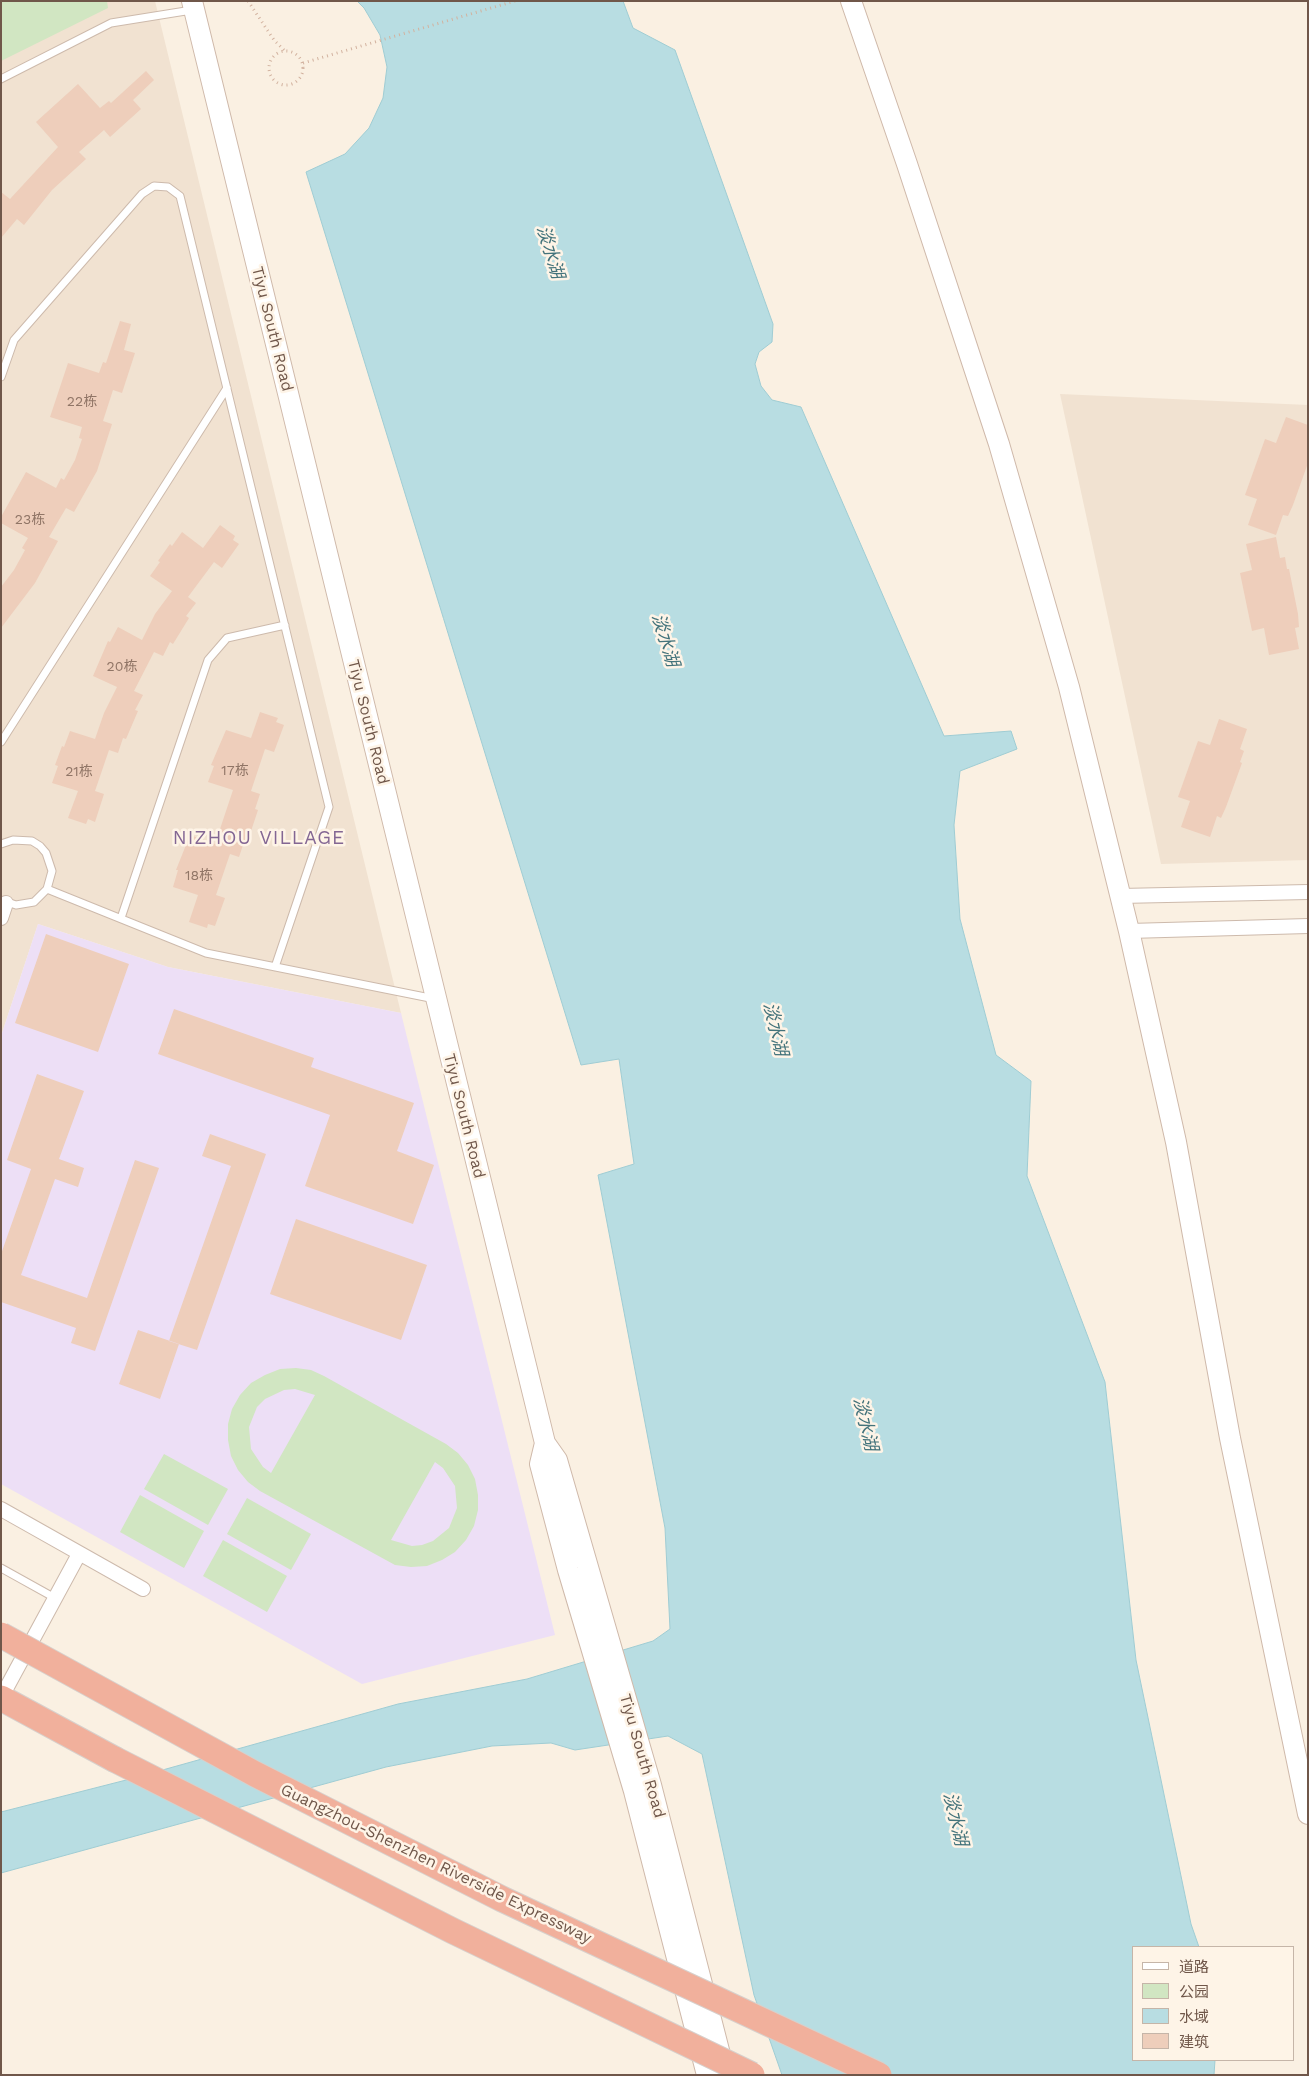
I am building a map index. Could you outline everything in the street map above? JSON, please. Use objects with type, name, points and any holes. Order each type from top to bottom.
[{"type":"highway","name":"Guangzhou-Shenzhen Riverside Expressway","points":[[1,1634],[256,1774],[502,1899],[879,2075]]},
{"type":"highway","points":[[1,1698],[114,1760],[453,1931],[752,2075]]},
{"type":"highway","points":[[1,1715],[114,1760]]},
{"type":"street","points":[[851,1],[907,164],[998,444],[1069,687],[1120,896],[1176,1142],[1230,1438],[1308,1814]]},
{"type":"street","name":"Tiyu South Road","points":[[193,6],[545,1443],[557,1460],[577,1566],[725,2075]]},
{"type":"street","points":[[1120,896],[1308,892]]},
{"type":"street","points":[[1,918],[4,901]]},
{"type":"street","points":[[1128,931],[1308,926]]},
{"type":"street","points":[[1,1509],[143,1589]]},
{"type":"street","points":[[1,1698],[79,1554]]},
{"type":"street","name":"Tiyu South Road","points":[[642,1788],[708,2075]]},
{"type":"lane","points":[[1,79],[111,23],[193,6]]},
{"type":"lane","points":[[1,377],[14,340],[142,194],[154,186],[168,187],[180,196],[329,808],[275,967]]},
{"type":"lane","points":[[1,742],[227,388]]},
{"type":"lane","points":[[120,918],[208,660],[227,638],[285,625]]},
{"type":"lane","points":[[1,844],[23,839],[40,846],[46,853],[52,870],[47,889],[34,902],[16,905],[4,901]]},
{"type":"lane","points":[[47,889],[206,953],[435,999]]},
{"type":"lane","points":[[1,1568],[55,1598]]},
{"type":"path","points":[[248,1],[274,40],[285,51],[296,54],[303,63],[299,80],[289,86],[278,84],[270,76],[269,65],[275,55],[285,51]]},
{"type":"path","points":[[303,63],[514,1]]},
{"type":"shaded area","points":[[1,1],[155,1],[401,1013],[168,967],[38,924],[1,1036]]},
{"type":"shaded area","points":[[1060,394],[1308,405],[1308,860],[1161,864]]},
{"type":"shaded area","points":[[38,924],[168,967],[401,1013],[555,1635],[362,1684],[1,1484],[1,1036]]},
{"type":"green space","points":[[1,1],[107,1],[108,8],[1,61]]},
{"type":"green space","points":[[296,1368],[311,1370],[324,1376],[446,1444],[458,1453],[468,1465],[475,1479],[478,1510],[474,1526],[466,1540],[455,1552],[427,1566],[395,1565],[260,1491],[248,1482],[238,1470],[231,1456],[228,1424],[232,1409],[240,1395],[251,1383],[280,1369]],"holes":[[[295,1389],[315,1395],[271,1473],[263,1467],[251,1449],[249,1427],[257,1407],[265,1399],[284,1390]],[[435,1462],[443,1468],[455,1486],[457,1508],[449,1528],[433,1541],[422,1545],[412,1546],[391,1540]]]},
{"type":"green space","points":[[164,1454],[228,1489],[208,1525],[144,1489]]},
{"type":"green space","points":[[140,1495],[204,1531],[184,1568],[120,1532]]},
{"type":"green space","points":[[247,1498],[311,1534],[291,1570],[227,1534]]},
{"type":"green space","points":[[223,1540],[287,1576],[267,1612],[203,1576]]},
{"type":"water","name":"淡水湖","points":[[357,1],[623,1],[633,28],[675,50],[773,324],[772,342],[759,352],[755,364],[761,386],[772,400],[801,407],[944,736],[1011,731],[1017,749],[960,771],[954,825],[960,919],[996,1055],[1031,1081],[1027,1176],[1105,1382],[1136,1660],[1191,1924],[1199,1946],[1132,1946],[1132,2061],[1215,2061],[1214,2075],[782,2075],[754,1995],[702,1754],[668,1736],[575,1750],[551,1743],[492,1746],[386,1767],[1,1873],[1,1812],[134,1778],[398,1704],[527,1679],[653,1641],[670,1629],[665,1528],[598,1175],[634,1164],[619,1059],[581,1065],[306,172],[345,154],[369,128],[383,98],[387,67],[380,35],[364,8]]},
{"type":"building","points":[[146,71],[154,80],[133,100],[141,109],[110,137],[104,130],[79,152],[86,159],[52,190],[24,225],[17,219],[1,238],[1,192],[10,199],[58,147],[36,122],[78,84],[100,108],[109,101],[111,103]]},
{"type":"building","points":[[120,321],[131,324],[124,350],[135,353],[122,393],[113,390],[103,421],[112,424],[97,471],[74,512],[66,508],[49,537],[58,541],[35,583],[1,628],[1,587],[14,570],[25,550],[22,548],[28,538],[1,523],[1,517],[26,472],[56,488],[61,478],[64,480],[75,460],[82,439],[79,438],[82,427],[50,417],[68,363],[99,373],[103,362],[106,363]]},
{"type":"building","points":[[1286,417],[1308,425],[1308,463],[1293,505],[1288,516],[1283,515],[1276,535],[1248,525],[1257,499],[1245,495],[1265,439],[1276,443]]},
{"type":"building","points":[[220,525],[235,536],[233,540],[239,544],[222,568],[214,562],[188,597],[196,603],[186,616],[189,618],[173,644],[170,642],[163,656],[154,652],[134,691],[143,695],[135,710],[138,711],[126,739],[123,738],[118,753],[109,750],[95,791],[104,794],[95,822],[88,819],[86,824],[68,818],[78,791],[52,783],[58,766],[55,765],[70,731],[95,739],[104,713],[117,687],[93,676],[108,641],[110,642],[118,627],[142,640],[155,614],[172,591],[150,576],[160,562],[158,561],[170,544],[172,546],[182,532],[203,548]]},
{"type":"building","points":[[1276,537],[1280,558],[1285,557],[1287,569],[1289,569],[1298,614],[1299,627],[1295,628],[1299,649],[1269,655],[1264,628],[1252,631],[1240,573],[1252,570],[1246,544]]},
{"type":"building","points":[[260,712],[278,718],[276,722],[284,725],[274,752],[265,749],[251,791],[260,794],[255,809],[258,810],[247,843],[244,842],[239,857],[230,854],[216,895],[225,898],[215,926],[208,924],[207,928],[189,922],[198,895],[173,887],[178,870],[176,870],[190,835],[215,844],[233,790],[208,782],[214,766],[211,765],[226,730],[251,738]]},
{"type":"building","points":[[1219,719],[1247,729],[1240,749],[1244,751],[1240,762],[1242,763],[1226,807],[1221,818],[1217,816],[1210,837],[1181,827],[1190,801],[1178,797],[1198,741],[1210,745]]},
{"type":"building","points":[[46,934],[129,964],[98,1052],[15,1023]]},
{"type":"building","points":[[174,1009],[314,1058],[311,1067],[414,1103],[397,1151],[434,1165],[413,1224],[305,1186],[330,1115],[158,1054]]},
{"type":"building","points":[[37,1074],[84,1091],[59,1159],[84,1168],[78,1187],[55,1179],[21,1275],[87,1298],[135,1160],[159,1168],[95,1351],[71,1343],[76,1328],[1,1302],[1,1254],[31,1169],[7,1160]]},
{"type":"building","points":[[210,1134],[266,1154],[197,1350],[169,1341],[231,1166],[202,1156]]},
{"type":"building","points":[[296,1219],[427,1265],[401,1340],[270,1294]]},
{"type":"building","points":[[138,1330],[179,1344],[160,1399],[119,1384]]},
{"type":"district","name":"NIZHOU VILLAGE","points":[[259,838]]}]
